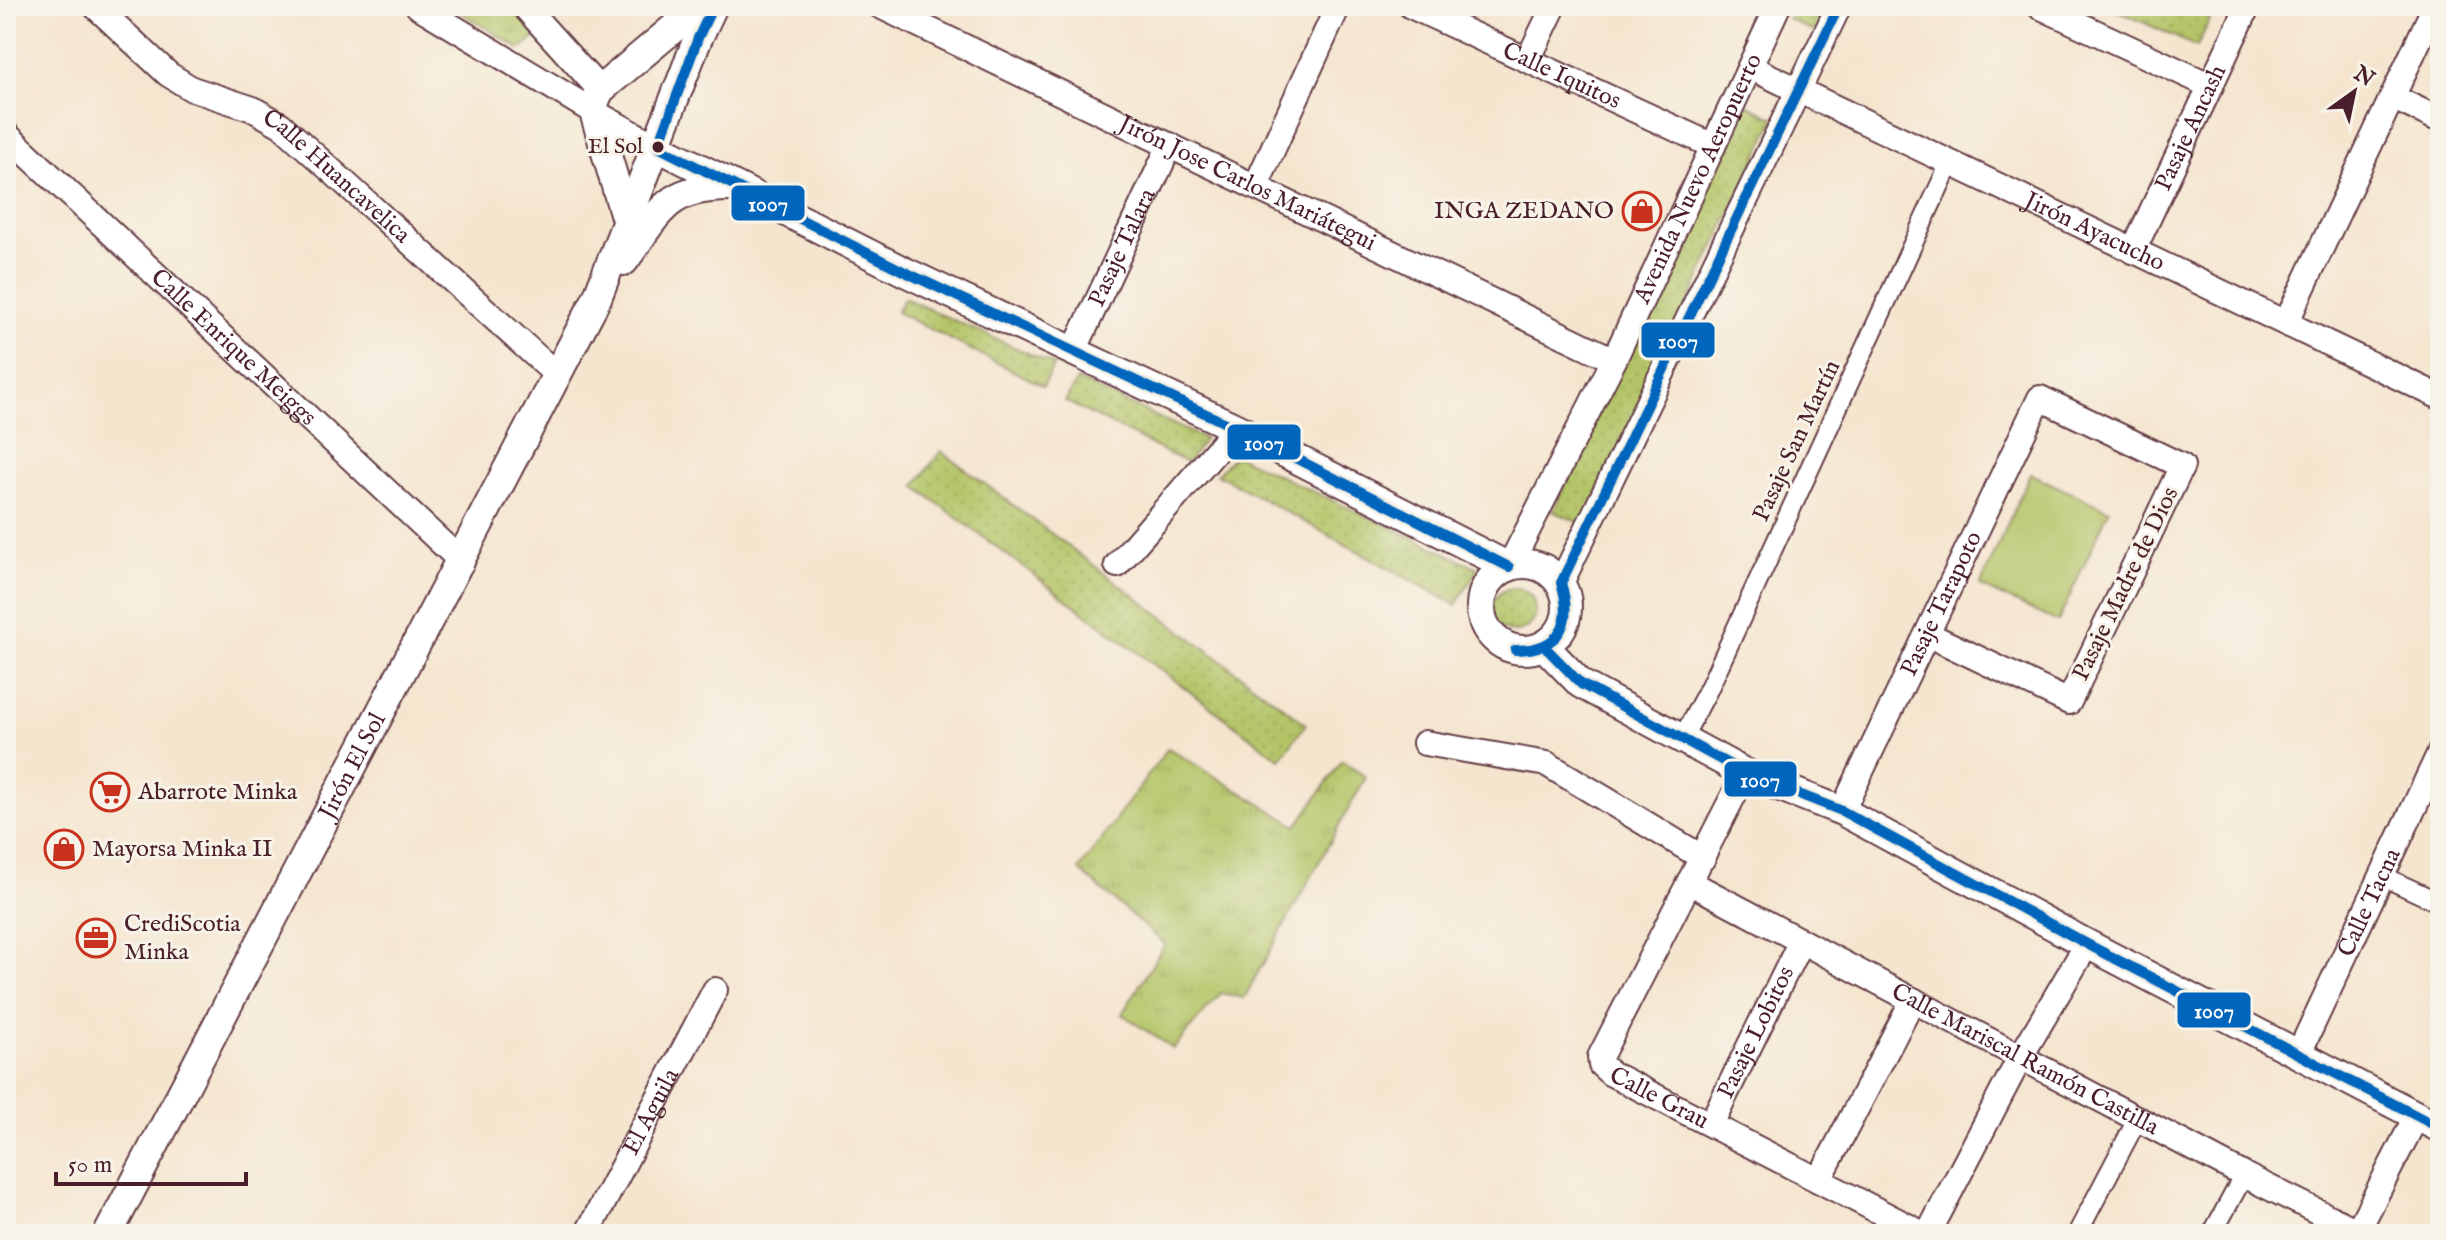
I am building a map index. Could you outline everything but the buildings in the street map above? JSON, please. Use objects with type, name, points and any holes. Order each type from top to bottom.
[{"type":"street","name":"Calle Huancavelica","points":[[95,6],[168,74],[192,89],[253,109],[281,125],[558,376]]},
{"type":"street","points":[[418,6],[597,101],[658,147],[903,271],[1236,428],[1509,567]]},
{"type":"street","points":[[524,6],[597,101],[627,223]]},
{"type":"street","points":[[597,101],[700,6]]},
{"type":"street","name":"Jirón El Sol","points":[[108,1234],[462,562],[597,298],[713,6]]},
{"type":"street","name":"Jirón Jose Carlos Mariátegui","points":[[880,6],[1614,360]]},
{"type":"street","points":[[1256,186],[1338,6]]},
{"type":"street","name":"Calle Iquitos","points":[[1411,6],[1713,146]]},
{"type":"street","points":[[1528,60],[1554,6]]},
{"type":"street","name":"Avenida Nuevo Aeropuerto","points":[[1509,567],[1614,360],[1778,6]]},
{"type":"street","name":"Avenida Nuevo Aeropuerto","points":[[1561,583],[1839,6]]},
{"type":"street","name":"Pasaje Ancash","points":[[2133,251],[2248,6]]},
{"type":"street","points":[[2286,323],[2435,6]]},
{"type":"street","points":[[2047,8],[2211,86]]},
{"type":"street","name":"Jirón Ayacucho","points":[[1750,67],[2440,397]]},
{"type":"street","points":[[2392,97],[2440,120]]},
{"type":"street","name":"Calle Enrique Meiggs","points":[[6,134],[462,562]]},
{"type":"street","name":"Pasaje Talara","points":[[1074,351],[1170,145]]},
{"type":"street","name":"Pasaje San Martín","points":[[1683,737],[1708,690],[1950,163]]},
{"type":"street","name":"Jirón El Sol","points":[[597,298],[651,220],[670,201],[686,191],[707,186],[738,187]]},
{"type":"street","name":"Pasaje Madre de Dios","points":[[1927,634],[2069,702],[2182,466],[2040,398]]},
{"type":"street","name":"Pasaje Tarapoto","points":[[1842,811],[2040,398]]},
{"type":"street","points":[[1117,565],[1236,428]]},
{"type":"street","points":[[1529,564],[1538,566],[1561,583],[1567,597],[1568,612],[1556,638],[1545,647],[1518,651],[1493,638],[1485,626],[1481,603],[1490,580],[1509,567],[1529,564]]},
{"type":"street","points":[[1545,647],[1581,684],[1745,773],[1842,811],[2087,944],[2428,1121],[2359,1233]]},
{"type":"street","points":[[1425,743],[1547,764],[1703,858]]},
{"type":"street","name":"Calle Tacna","points":[[2299,1053],[2440,752]]},
{"type":"street","name":"Calle Grau","points":[[1745,773],[1600,1057],[1601,1065],[1610,1073],[1925,1234]]},
{"type":"street","points":[[2382,876],[2440,903]]},
{"type":"street","name":"Calle Mariscal Ramón Castilla","points":[[1689,882],[2359,1233]]},
{"type":"street","name":"Pasaje Lobitos","points":[[1711,1124],[1801,941]]},
{"type":"street","points":[[1925,1234],[2021,1056],[2087,944]]},
{"type":"street","name":"El Aguila","points":[[587,1234],[715,990]]},
{"type":"street","points":[[1819,1180],[1913,1000]]},
{"type":"street","points":[[2077,1234],[2138,1118]]},
{"type":"street","points":[[2212,1234],[2244,1175]]},
{"type":"green space","points":[[450,6],[509,6],[537,36],[520,49]]},
{"type":"green space","points":[[1794,6],[1827,6],[1814,32],[1788,19]]},
{"type":"green space","points":[[2108,6],[2216,6],[2197,47]]},
{"type":"green space","points":[[1744,103],[1775,118],[1584,525],[1553,511]]},
{"type":"green space","points":[[904,298],[1054,365],[1043,386],[896,312]]},
{"type":"green space","points":[[1077,380],[1205,439],[1187,463],[1065,401]]},
{"type":"green space","points":[[941,451],[1306,724],[1280,759],[915,486]]},
{"type":"green space","points":[[1235,455],[1478,568],[1456,605],[1217,474]]},
{"type":"green space","points":[[2030,474],[2109,510],[2058,622],[1980,586]]},
{"type":"green space","points":[[1514,588],[1529,595],[1536,610],[1529,625],[1514,632],[1499,625],[1492,610],[1499,595]]},
{"type":"green space","points":[[1168,748],[1297,826],[1342,761],[1366,777],[1244,998],[1221,993],[1173,1049],[1122,1014],[1165,944],[1079,870]]},
{"type":"transit line","name":"1007","points":[[713,6],[658,147],[903,271],[1236,428],[1509,567]]},
{"type":"transit line","name":"1007","points":[[1515,650],[1543,645],[1560,632],[1566,611],[1561,583],[1839,6]]},
{"type":"transit line","name":"1007","points":[[1545,647],[1581,684],[1745,773],[1842,811],[2087,944],[2440,1128]]},
{"type":"place","name":"El Sol","points":[[658,147]]},
{"type":"place","name":"INGA ZEDANO","points":[[1642,211]]},
{"type":"place","name":"Abarrote Minka","points":[[110,792]]},
{"type":"place","name":"Mayorsa Minka II","points":[[64,849]]},
{"type":"place","name":"CrediScotia Minka","points":[[96,938]]}]
